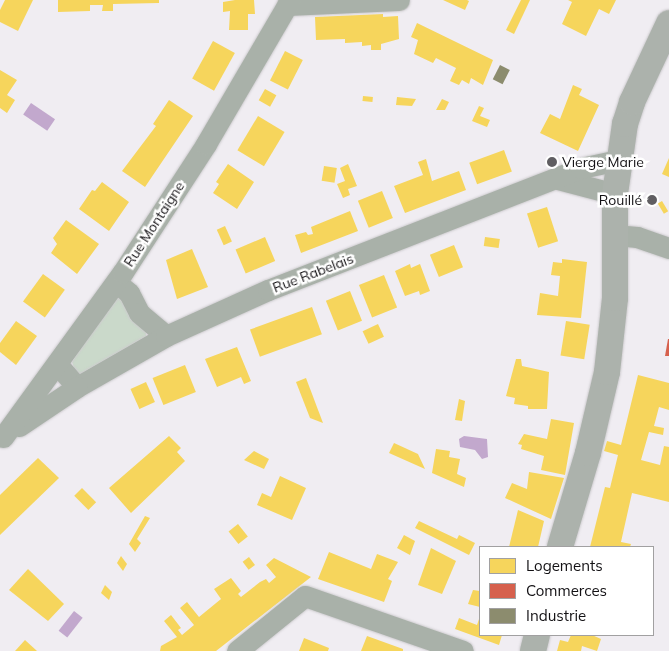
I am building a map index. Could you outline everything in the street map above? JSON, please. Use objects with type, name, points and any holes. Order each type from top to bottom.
[{"type":"main road","points":[[560,546],[588,454],[607,372],[615,298],[615,194],[619,160],[632,102],[669,23]]},
{"type":"main road","points":[[533,651],[537,636]]},
{"type":"street","points":[[288,3],[400,0]]},
{"type":"street","name":"Rue Montaigne","points":[[2,439],[116,282],[206,144],[288,3]]},
{"type":"street","name":"Rue Rabelais","points":[[2,439],[77,387],[166,336],[268,290],[558,179],[581,168],[619,160]]},
{"type":"street","points":[[558,179],[615,194]]},
{"type":"street","points":[[615,235],[637,237],[669,248]]},
{"type":"street","points":[[116,282],[129,294],[139,313],[166,336]]},
{"type":"street","points":[[57,364],[77,387]]},
{"type":"street","points":[[237,651],[305,596],[463,651]]},
{"type":"green space","points":[[117,298],[122,299],[146,332],[146,336],[80,374],[75,371],[72,362],[109,304]]},
{"type":"shaded area","points":[[31,103],[55,119],[47,131],[23,115]]},
{"type":"shaded area","points":[[464,436],[487,439],[488,457],[482,459],[475,450],[460,447],[459,439]]},
{"type":"shaded area","points":[[74,611],[83,618],[67,637],[59,631]]},
{"type":"building: Logements","points":[[5,0],[33,0],[18,31],[0,22],[0,10]]},
{"type":"building: Logements","points":[[58,0],[159,0],[159,3],[113,4],[113,11],[102,11],[103,5],[90,5],[90,11],[58,12]]},
{"type":"building: Logements","points":[[254,0],[255,14],[248,14],[248,30],[229,30],[230,11],[223,12],[223,2]]},
{"type":"building: Logements","points":[[443,0],[467,0],[469,1],[465,10]]},
{"type":"building: Logements","points":[[521,0],[530,0],[514,34],[506,30]]},
{"type":"building: Logements","points":[[568,0],[616,0],[609,14],[599,9],[586,36],[562,24],[572,2]]},
{"type":"building: Logements","points":[[383,14],[383,17],[398,16],[399,39],[381,44],[381,50],[371,50],[371,45],[362,46],[362,42],[345,43],[345,39],[316,40],[315,17]]},
{"type":"building: Logements","points":[[417,23],[493,60],[483,85],[471,78],[469,84],[462,80],[459,85],[450,81],[456,68],[436,58],[433,63],[414,54],[418,40],[411,37]]},
{"type":"building: Logements","points":[[213,41],[235,53],[214,91],[192,79]]},
{"type":"building: Logements","points":[[285,51],[303,60],[288,89],[270,80]]},
{"type":"building: Logements","points":[[0,70],[17,80],[7,95],[15,100],[7,113],[0,108]]},
{"type":"building: Logements","points":[[573,85],[582,89],[579,95],[599,105],[578,151],[540,133],[550,114],[560,119]]},
{"type":"building: Logements","points":[[265,89],[276,95],[270,107],[259,100]]},
{"type":"building: Logements","points":[[363,96],[373,97],[372,102],[362,101]]},
{"type":"building: Logements","points":[[397,97],[416,99],[412,106],[396,105]]},
{"type":"building: Logements","points":[[442,99],[449,102],[445,110],[436,110]]},
{"type":"building: Logements","points":[[169,100],[193,116],[145,187],[122,171],[156,126],[153,124]]},
{"type":"building: Logements","points":[[479,106],[484,108],[480,116],[490,120],[487,127],[472,121]]},
{"type":"building: Logements","points":[[258,116],[285,132],[264,166],[237,150]]},
{"type":"building: Logements","points":[[504,150],[512,172],[477,184],[469,163]]},
{"type":"building: Logements","points":[[669,158],[669,177],[662,174]]},
{"type":"building: Logements","points":[[426,159],[432,181],[459,171],[466,190],[405,213],[394,186],[423,175],[418,162]]},
{"type":"building: Logements","points":[[228,164],[254,182],[237,209],[213,193],[219,184],[216,182]]},
{"type":"building: Logements","points":[[348,164],[357,186],[348,189],[350,195],[343,198],[337,184],[345,181],[340,168]]},
{"type":"building: Logements","points":[[324,166],[337,168],[334,183],[322,181]]},
{"type":"building: Logements","points":[[102,182],[129,202],[109,231],[79,209],[92,190],[95,191]]},
{"type":"building: Logements","points":[[382,191],[393,218],[369,228],[358,201]]},
{"type":"building: Logements","points":[[662,201],[668,211],[664,214],[658,204]]},
{"type":"building: Logements","points":[[547,207],[558,241],[538,248],[527,213]]},
{"type":"building: Logements","points":[[350,211],[358,231],[301,253],[295,235],[306,232],[308,235],[313,234],[311,227]]},
{"type":"building: Logements","points":[[66,220],[99,244],[77,274],[51,253],[57,244],[53,238]]},
{"type":"building: Logements","points":[[225,226],[232,242],[224,245],[217,230]]},
{"type":"building: Logements","points":[[265,237],[275,261],[246,273],[236,250]]},
{"type":"building: Logements","points":[[485,237],[500,239],[499,248],[484,246]]},
{"type":"building: Logements","points":[[454,245],[463,267],[439,277],[430,255]]},
{"type":"building: Logements","points":[[192,249],[208,287],[177,299],[166,260]]},
{"type":"building: Logements","points":[[562,259],[587,262],[581,318],[537,315],[540,293],[558,296],[560,276],[551,275],[553,262],[562,263]]},
{"type":"building: Logements","points":[[410,264],[411,268],[420,264],[430,291],[420,295],[419,291],[405,296],[395,271]]},
{"type":"building: Logements","points":[[43,274],[65,290],[45,317],[23,302]]},
{"type":"building: Logements","points":[[384,275],[397,307],[372,318],[359,285]]},
{"type":"building: Logements","points":[[350,291],[362,321],[338,330],[326,301]]},
{"type":"building: Logements","points":[[312,307],[322,334],[260,357],[250,330]]},
{"type":"building: Logements","points":[[16,321],[37,336],[16,365],[0,352],[0,343]]},
{"type":"building: Logements","points":[[566,321],[590,325],[584,359],[561,356]]},
{"type":"building: Logements","points":[[378,324],[384,337],[369,344],[363,331]]},
{"type":"building: Logements","points":[[237,347],[251,381],[244,384],[241,377],[217,387],[205,359]]},
{"type":"building: Logements","points":[[516,359],[521,359],[522,366],[549,372],[547,409],[528,409],[528,406],[514,404],[515,398],[506,396]]},
{"type":"building: Logements","points":[[185,365],[196,392],[163,405],[153,378]]},
{"type":"building: Logements","points":[[638,375],[669,383],[669,410],[659,407],[654,426],[664,428],[663,435],[649,432],[641,460],[660,465],[664,446],[669,447],[669,502],[632,493],[621,542],[631,544],[630,546],[590,546],[605,487],[610,488],[618,455],[604,451],[607,441],[621,445]]},
{"type":"building: Logements","points":[[306,378],[323,423],[310,418],[296,382]]},
{"type":"building: Logements","points":[[146,382],[155,402],[139,409],[130,389]]},
{"type":"building: Logements","points":[[459,399],[465,401],[462,421],[455,420]]},
{"type":"building: Logements","points":[[551,419],[574,423],[565,475],[541,470],[544,456],[521,449],[522,445],[518,444],[524,434],[547,439]]},
{"type":"building: Logements","points":[[169,436],[181,448],[177,452],[185,461],[131,513],[109,488]]},
{"type":"building: Logements","points":[[394,443],[418,454],[425,469],[389,453]]},
{"type":"building: Logements","points":[[436,449],[450,451],[449,457],[460,459],[457,474],[466,478],[464,487],[432,473]]},
{"type":"building: Logements","points":[[254,451],[269,459],[264,469],[244,460]]},
{"type":"building: Logements","points":[[38,458],[59,478],[0,535],[0,495]]},
{"type":"building: Logements","points":[[529,472],[564,478],[551,519],[505,498],[512,483],[527,489]]},
{"type":"building: Logements","points":[[280,476],[306,488],[292,520],[257,505],[262,493],[271,497]]},
{"type":"building: Logements","points":[[82,488],[96,502],[88,510],[74,496]]},
{"type":"building: Logements","points":[[518,510],[544,521],[538,546],[509,546]]},
{"type":"building: Logements","points":[[145,516],[150,518],[137,539],[141,543],[135,552],[129,544]]},
{"type":"building: Logements","points":[[419,521],[457,539],[459,535],[475,543],[469,555],[415,528]]},
{"type":"building: Logements","points":[[238,524],[248,537],[238,544],[229,531]]},
{"type":"building: Logements","points":[[404,535],[415,541],[410,555],[397,548]]},
{"type":"building: Logements","points":[[431,548],[456,561],[442,594],[418,585]]},
{"type":"building: Logements","points":[[329,552],[371,569],[377,554],[398,562],[388,579],[392,581],[384,602],[318,579]]},
{"type":"building: Logements","points":[[121,556],[127,564],[123,571],[117,563]]},
{"type":"building: Logements","points":[[249,557],[255,565],[249,570],[243,562]]},
{"type":"building: Logements","points":[[274,558],[311,577],[216,651],[160,651],[161,646],[177,637],[164,621],[171,615],[181,628],[178,630],[182,635],[194,625],[180,608],[187,602],[199,617],[221,599],[214,589],[231,578],[241,591],[238,594],[241,597],[266,579],[269,583],[276,577],[266,565]]},
{"type":"building: Logements","points":[[28,569],[64,604],[48,621],[9,590]]},
{"type":"building: Logements","points":[[105,585],[112,592],[109,600],[101,593]]},
{"type":"building: Logements","points":[[473,590],[479,591],[479,607],[468,604]]},
{"type":"building: Logements","points":[[459,618],[477,625],[479,619],[479,636],[502,636],[499,645],[455,629]]},
{"type":"building: Logements","points":[[367,636],[403,649],[403,651],[361,651]]},
{"type":"building: Logements","points":[[571,636],[594,636],[601,639],[597,651],[582,646],[581,651],[557,651],[560,640],[568,642]]},
{"type":"building: Logements","points":[[304,638],[329,648],[328,651],[299,651]]},
{"type":"building: Logements","points":[[25,640],[37,651],[15,651]]},
{"type":"building: Commerces","points":[[668,339],[669,356],[665,356]]},
{"type":"building: Industrie","points":[[500,65],[510,70],[503,84],[493,79]]},
{"type":"place","name":"Vierge Marie","points":[[552,162]]},
{"type":"place","name":"Rouillé","points":[[652,200]]}]
